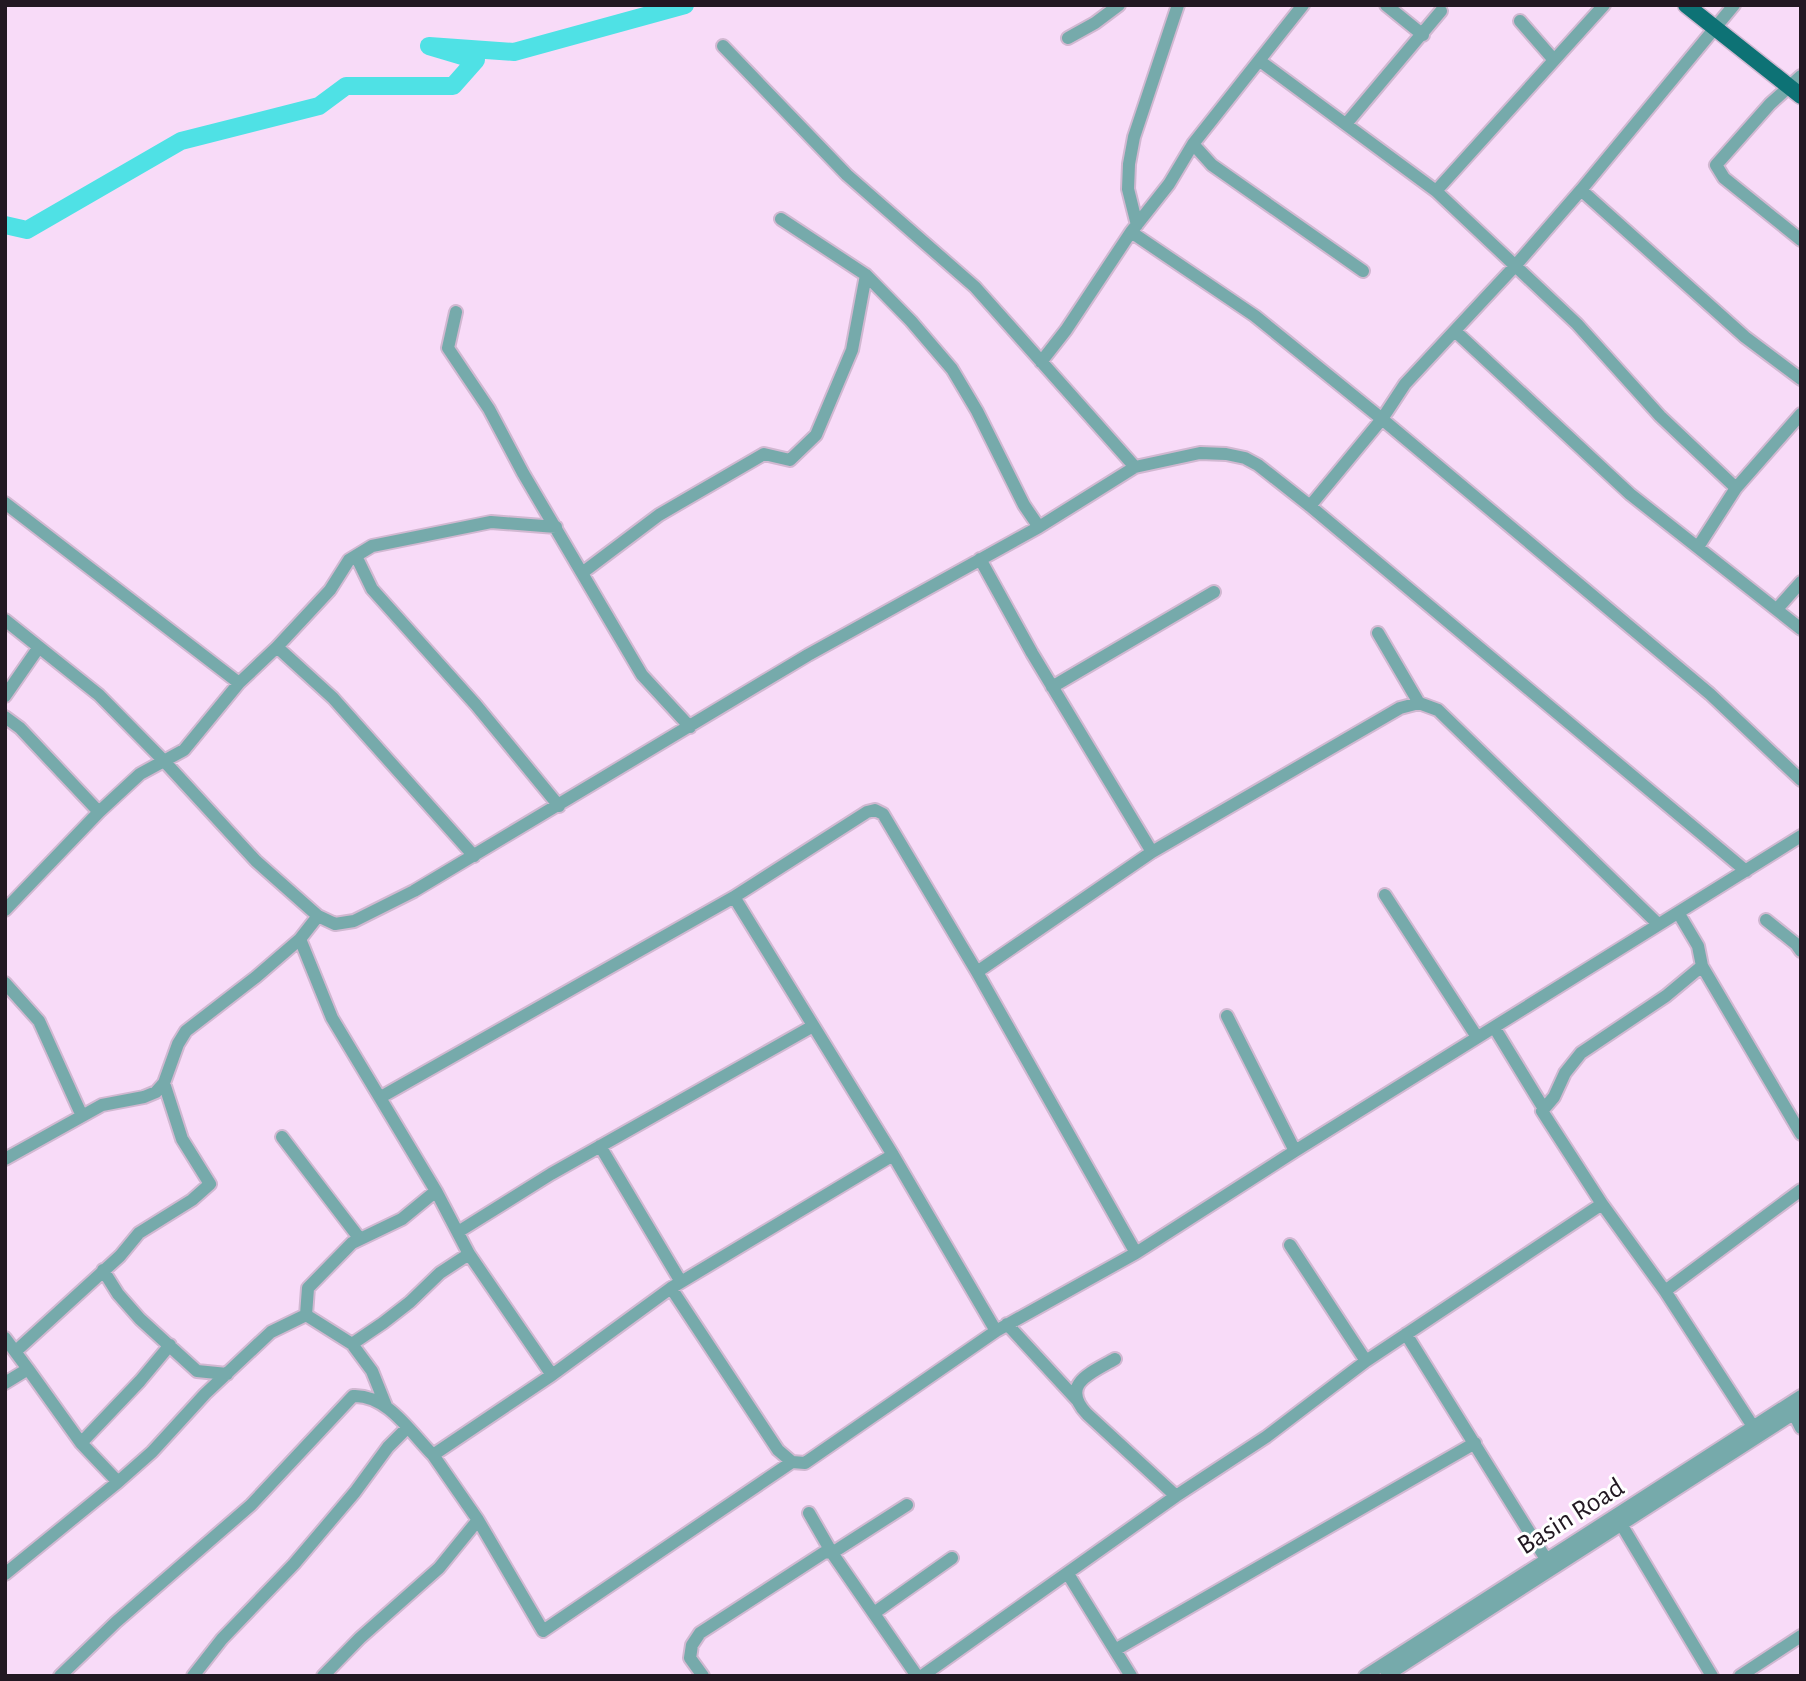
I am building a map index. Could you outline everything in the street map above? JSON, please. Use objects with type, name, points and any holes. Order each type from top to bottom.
[{"type":"main road","points":[[1686,5],[1795,93]]},
{"type":"street","points":[[1068,38],[1119,5]]},
{"type":"street","points":[[1178,5],[1134,136],[1128,189],[1134,228],[1255,316],[1382,419],[1710,694],[1801,780]]},
{"type":"street","points":[[1041,362],[1066,330],[1134,228],[1169,184],[1193,144],[1303,5]]},
{"type":"street","points":[[1386,5],[1423,35]]},
{"type":"street","points":[[1436,191],[1604,5]]},
{"type":"street","points":[[1310,506],[1382,419],[1405,384],[1516,266],[1734,5]]},
{"type":"street","points":[[1346,124],[1441,11]]},
{"type":"street","points":[[1520,21],[1554,60]]},
{"type":"street","points":[[723,46],[847,176],[975,287],[1135,467]]},
{"type":"street","points":[[1260,61],[1436,191],[1577,324],[1660,416],[1736,488]]},
{"type":"street","points":[[1801,76],[1795,93],[1770,104],[1716,165],[1724,178],[1801,240]]},
{"type":"street","points":[[1193,144],[1212,165],[1363,271]]},
{"type":"street","points":[[1581,190],[1745,337],[1801,379]]},
{"type":"street","points":[[781,219],[866,275],[911,321],[952,369],[977,411],[1024,505],[1039,527]]},
{"type":"street","points":[[582,573],[659,515],[764,454],[789,460],[816,435],[852,350],[866,275]]},
{"type":"street","points":[[456,312],[448,348],[489,409],[523,473],[642,675],[690,727]]},
{"type":"street","points":[[1455,331],[1630,494],[1801,629]]},
{"type":"street","points":[[1698,547],[1736,488],[1801,414]]},
{"type":"street","points":[[5,620],[99,695],[256,861],[318,916],[335,924],[354,921],[414,891],[808,656],[1039,527],[1135,467],[1200,453],[1226,454],[1245,458],[1258,465],[1310,506],[1746,871]]},
{"type":"street","points":[[5,503],[239,683]]},
{"type":"street","points":[[5,910],[99,812],[140,774],[184,750],[239,683],[330,590],[349,560],[372,546],[491,522],[556,527]]},
{"type":"street","points":[[356,556],[372,589],[477,705],[559,806]]},
{"type":"street","points":[[981,559],[1052,687],[1152,852]]},
{"type":"street","points":[[1777,609],[1801,582]]},
{"type":"street","points":[[1052,687],[1214,592]]},
{"type":"street","points":[[1378,633],[1419,703]]},
{"type":"street","points":[[5,696],[39,647]]},
{"type":"street","points":[[277,647],[333,698],[474,856]]},
{"type":"street","points":[[977,972],[1152,852],[1400,708],[1419,703],[1438,710],[1658,924]]},
{"type":"street","points":[[5,717],[20,728],[99,812]]},
{"type":"street","points":[[381,1097],[734,897],[867,812],[875,810],[883,814],[977,972],[1136,1252]]},
{"type":"street","points":[[600,1146],[676,1285],[778,1450],[792,1462],[805,1463],[1001,1327],[1136,1252],[1801,836]]},
{"type":"street","points":[[1385,895],[1477,1037]]},
{"type":"street","points":[[734,897],[1001,1327],[1078,1401],[1087,1414],[1176,1496]]},
{"type":"street","points":[[1678,914],[1698,946],[1702,966],[1801,1134]]},
{"type":"street","points":[[5,1159],[102,1105],[156,1092],[164,1083],[178,1044],[186,1031],[300,939],[318,916]]},
{"type":"street","points":[[1766,920],[1801,951]]},
{"type":"street","points":[[300,939],[332,1018],[436,1191],[469,1254],[552,1375]]},
{"type":"street","points":[[1702,966],[1666,996],[1581,1053],[1565,1073],[1554,1097],[1542,1111],[1602,1204],[1665,1291],[1754,1428]]},
{"type":"street","points":[[5,983],[39,1021],[82,1116]]},
{"type":"street","points":[[1227,1016],[1295,1151]]},
{"type":"street","points":[[458,1232],[551,1174],[813,1026]]},
{"type":"street","points":[[1494,1027],[1544,1109]]},
{"type":"street","points":[[16,1350],[120,1256],[139,1233],[192,1200],[210,1184],[182,1139],[164,1083]]},
{"type":"street","points":[[282,1137],[360,1239]]},
{"type":"street","points":[[433,1455],[552,1375],[676,1285],[893,1155]]},
{"type":"street","points":[[1665,1291],[1801,1190]]},
{"type":"street","points":[[306,1315],[308,1288],[352,1243],[402,1219],[436,1191]]},
{"type":"street","points":[[809,1513],[832,1553],[919,1676],[1176,1496],[1266,1437],[1366,1361],[1602,1204]]},
{"type":"street","points":[[1290,1245],[1366,1361]]},
{"type":"street","points":[[352,1343],[392,1317],[440,1273],[469,1254]]},
{"type":"street","points":[[103,1270],[118,1294],[140,1319],[197,1371],[227,1374]]},
{"type":"street","points":[[306,1315],[352,1343],[372,1370],[386,1406]]},
{"type":"street","points":[[5,1574],[118,1482],[271,1332],[306,1315]]},
{"type":"street","points":[[1406,1335],[1546,1559]]},
{"type":"street","points":[[5,1338],[81,1444],[118,1482]]},
{"type":"street","points":[[81,1444],[170,1345]]},
{"type":"street","points":[[1078,1401],[1076,1393],[1083,1377],[1115,1359]]},
{"type":"street","points":[[5,1383],[28,1369]]},
{"type":"street","points":[[60,1676],[116,1622],[251,1505],[353,1396],[372,1397],[386,1406],[433,1455],[478,1520],[543,1631],[792,1462]]},
{"type":"street","name":"Basin Road","points":[[1365,1676],[1546,1559],[1618,1520],[1795,1409],[1801,1396]]},
{"type":"street","points":[[1795,1409],[1801,1428]]},
{"type":"street","name":"Basin Road","points":[[1386,1676],[1754,1428],[1795,1409]]},
{"type":"street","points":[[193,1676],[222,1639],[294,1564],[355,1492],[388,1447],[407,1428]]},
{"type":"street","points":[[1115,1650],[1475,1443]]},
{"type":"street","points":[[703,1676],[690,1658],[692,1645],[700,1633],[825,1552],[832,1553],[907,1505]]},
{"type":"street","points":[[323,1676],[360,1638],[439,1568],[478,1520]]},
{"type":"street","points":[[1618,1520],[1712,1676]]},
{"type":"street","points":[[874,1613],[952,1558]]},
{"type":"street","points":[[1068,1574],[1132,1676]]},
{"type":"street","points":[[1740,1676],[1801,1636]]},
{"type":"waterway","points":[[5,225],[27,230],[181,141],[319,106],[346,86],[453,86],[476,60],[429,46],[514,52],[685,5]]}]
